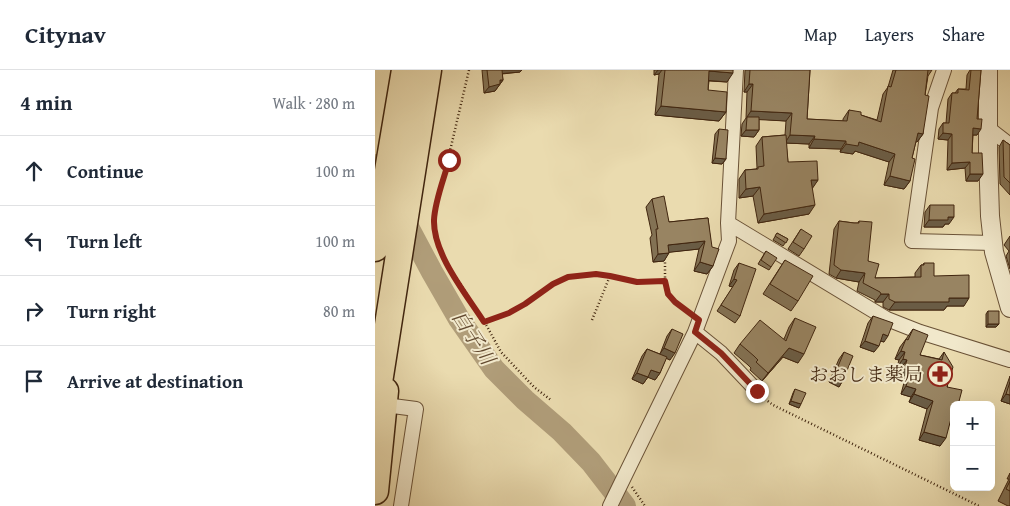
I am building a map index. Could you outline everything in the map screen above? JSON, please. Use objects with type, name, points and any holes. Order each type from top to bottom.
[{"type":"highway","points":[[375,248],[405,70]]},
{"type":"highway","points":[[380,406],[396,272],[427,70]]},
{"type":"highway","points":[[375,491],[392,303]]},
{"type":"street","points":[[610,506],[697,326],[729,241],[728,223],[736,70]]},
{"type":"street","points":[[944,70],[931,108],[912,241],[993,242]]},
{"type":"street","points":[[988,70],[990,216],[993,242],[1010,308]]},
{"type":"street","points":[[988,128],[1010,145]]},
{"type":"street","points":[[728,223],[887,319],[920,332],[1010,360]]},
{"type":"street","points":[[697,326],[757,391]]},
{"type":"street","points":[[380,406],[416,409],[401,506]]},
{"type":"path","points":[[469,70],[434,220],[436,239],[447,263],[501,352],[534,387],[551,400]]},
{"type":"path","points":[[665,262],[665,281],[668,294],[697,326]]},
{"type":"path","points":[[484,322],[509,313],[553,284],[568,277],[596,274],[637,282],[665,281]]},
{"type":"path","points":[[592,320],[610,276]]},
{"type":"path","points":[[757,391],[773,405],[979,506]]},
{"type":"path","points":[[624,477],[645,506]]},
{"type":"building","points":[[487,70],[502,70],[503,80],[500,80],[500,84],[489,87]]},
{"type":"building","points":[[665,70],[733,70],[733,73],[709,71],[708,90],[727,92],[726,112],[661,106]]},
{"type":"building","points":[[750,70],[810,70],[807,119],[847,121],[849,110],[861,112],[861,115],[881,122],[888,86],[891,87],[896,70],[928,70],[925,95],[929,96],[923,134],[918,133],[912,158],[915,159],[910,181],[890,176],[895,154],[859,142],[858,146],[846,144],[846,141],[814,139],[815,136],[790,135],[792,113],[751,111],[753,84],[749,84]]},
{"type":"building","points":[[971,70],[981,70],[977,119],[982,119],[981,129],[973,128],[972,153],[982,153],[983,174],[970,174],[970,162],[952,163],[952,134],[943,133],[943,123],[949,123],[952,93],[958,93],[958,89],[969,90]]},
{"type":"building","points":[[747,117],[759,117],[759,130],[746,130]]},
{"type":"building","points":[[719,129],[728,130],[726,159],[715,158]]},
{"type":"building","points":[[786,135],[788,162],[817,161],[818,180],[811,180],[815,205],[764,214],[760,187],[746,189],[745,170],[758,169],[758,167],[764,166],[762,137]]},
{"type":"building","points":[[1003,140],[1010,145],[1010,183],[1004,177]]},
{"type":"building","points":[[664,196],[669,222],[708,218],[712,247],[719,249],[713,266],[700,262],[705,241],[668,245],[669,253],[658,254],[656,229],[658,229],[652,199]]},
{"type":"building","points":[[930,205],[954,205],[954,217],[948,217],[948,220],[929,220]]},
{"type":"building","points":[[839,221],[854,223],[859,223],[859,221],[872,222],[868,261],[879,264],[875,278],[921,277],[921,265],[924,265],[924,263],[934,263],[934,276],[969,275],[969,298],[949,298],[949,302],[895,302],[889,299],[889,294],[881,294],[863,283],[865,273],[841,270],[834,265]]},
{"type":"building","points":[[801,229],[812,236],[804,249],[793,242]]},
{"type":"building","points":[[777,233],[788,239],[786,243],[775,236]]},
{"type":"building","points":[[766,251],[777,258],[771,267],[761,260]]},
{"type":"building","points":[[785,260],[813,276],[798,301],[770,284]]},
{"type":"building","points":[[739,263],[756,269],[740,316],[721,305],[737,280],[734,279]]},
{"type":"building","points":[[988,311],[999,311],[999,324],[988,324]]},
{"type":"building","points":[[873,316],[893,323],[888,336],[883,334],[879,346],[865,341]]},
{"type":"building","points":[[795,318],[816,327],[804,354],[789,348],[768,373],[756,362],[758,360],[740,344],[760,320],[786,341]]},
{"type":"building","points":[[672,329],[683,334],[675,353],[664,348]]},
{"type":"building","points":[[913,329],[928,335],[920,355],[942,360],[944,352],[953,367],[947,387],[962,390],[959,401],[950,401],[950,423],[946,438],[924,432],[933,401],[914,394],[916,389],[906,386],[911,371],[904,369],[907,360],[903,359],[905,352],[901,351],[906,339],[908,340]]},
{"type":"building","points":[[647,349],[667,357],[660,373],[651,370],[648,377],[637,373]]},
{"type":"building","points":[[844,352],[853,356],[843,380],[834,376]]},
{"type":"building","points":[[1010,382],[1010,395],[1006,394]]},
{"type":"building","points":[[795,389],[806,393],[801,404],[791,401]]},
{"type":"building","points":[[1010,481],[1010,491],[1006,489]]},
{"type":"waterway","name":"白子川","points":[[375,165],[459,319],[494,369],[525,400],[562,432],[591,462],[625,506]]},
{"type":"place","name":"おおしま薬局","points":[[940,374]]},
{"type":"route","points":[[449,160],[434,220],[436,239],[447,263],[484,322],[509,313],[553,284],[568,277],[596,274],[637,282],[665,281],[668,294],[675,302],[699,320],[695,332],[721,353],[757,391]]}]
